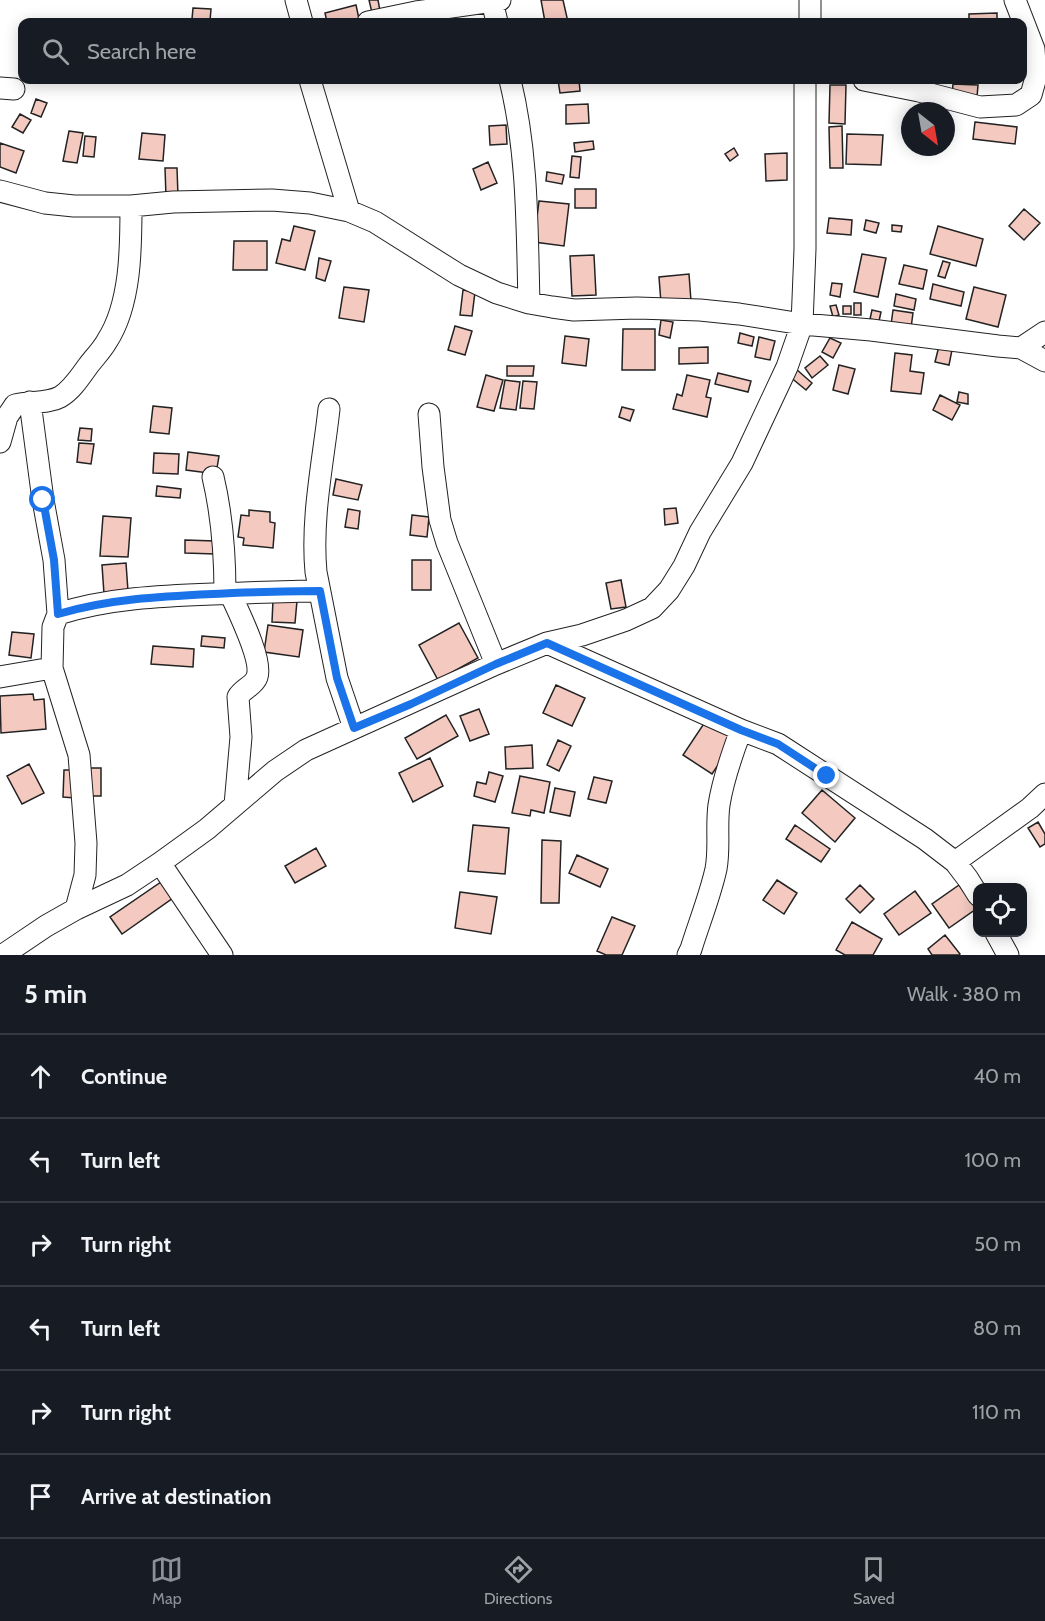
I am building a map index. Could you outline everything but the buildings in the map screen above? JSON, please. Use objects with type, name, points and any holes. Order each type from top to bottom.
[{"type":"street","points":[[296,0],[301,18]]},
{"type":"street","points":[[810,0],[810,18]]},
{"type":"street","points":[[1015,0],[1022,18]]},
{"type":"street","points":[[387,18],[496,1],[497,18]]},
{"type":"street","points":[[884,84],[980,107],[1016,105],[1031,95],[1036,77],[1034,49],[1027,31]]},
{"type":"street","points":[[311,84],[349,211]]},
{"type":"street","points":[[511,84],[518,112],[526,188],[529,303]]},
{"type":"street","points":[[3,955],[46,926],[127,885],[160,863],[207,829],[275,771],[306,750],[547,643],[635,616],[652,608],[669,590],[714,507],[742,463],[788,367],[802,324],[805,249],[805,84]]},
{"type":"street","points":[[0,191],[45,203],[74,206],[272,200],[310,203],[349,211],[375,222],[459,275],[497,294],[529,303],[574,310],[637,308],[739,314],[802,324],[1021,348],[1045,361]]},
{"type":"street","points":[[0,442],[7,417],[15,405],[47,402],[60,397],[71,389],[108,339],[119,314],[126,289],[131,254],[131,206]]},
{"type":"street","points":[[1021,348],[1045,332]]},
{"type":"street","points":[[30,402],[43,500],[54,560],[58,614],[53,627],[52,668],[80,765],[86,843],[85,875],[76,909]]},
{"type":"street","points":[[329,410],[314,530],[314,555],[337,678],[354,728]]},
{"type":"street","points":[[429,414],[440,520],[447,543],[496,664]]},
{"type":"street","points":[[213,477],[222,527],[228,593],[246,631],[258,668],[255,681],[240,692],[238,697],[241,737],[235,805]]},
{"type":"street","points":[[58,614],[108,602],[174,595],[320,591]]},
{"type":"street","points":[[547,643],[741,730],[778,744],[925,839],[955,862],[973,887]]},
{"type":"street","points":[[0,677],[52,668]]},
{"type":"street","points":[[688,955],[716,869],[718,807],[741,730]]},
{"type":"street","points":[[955,862],[1030,808],[1045,794]]},
{"type":"street","points":[[160,863],[222,955]]},
{"type":"street","points":[[998,937],[1008,955]]},
{"type":"route","points":[[43,500],[54,560],[58,614],[108,602],[174,595],[320,591],[337,678],[354,728],[547,643],[741,730],[778,744],[827,776]]}]
